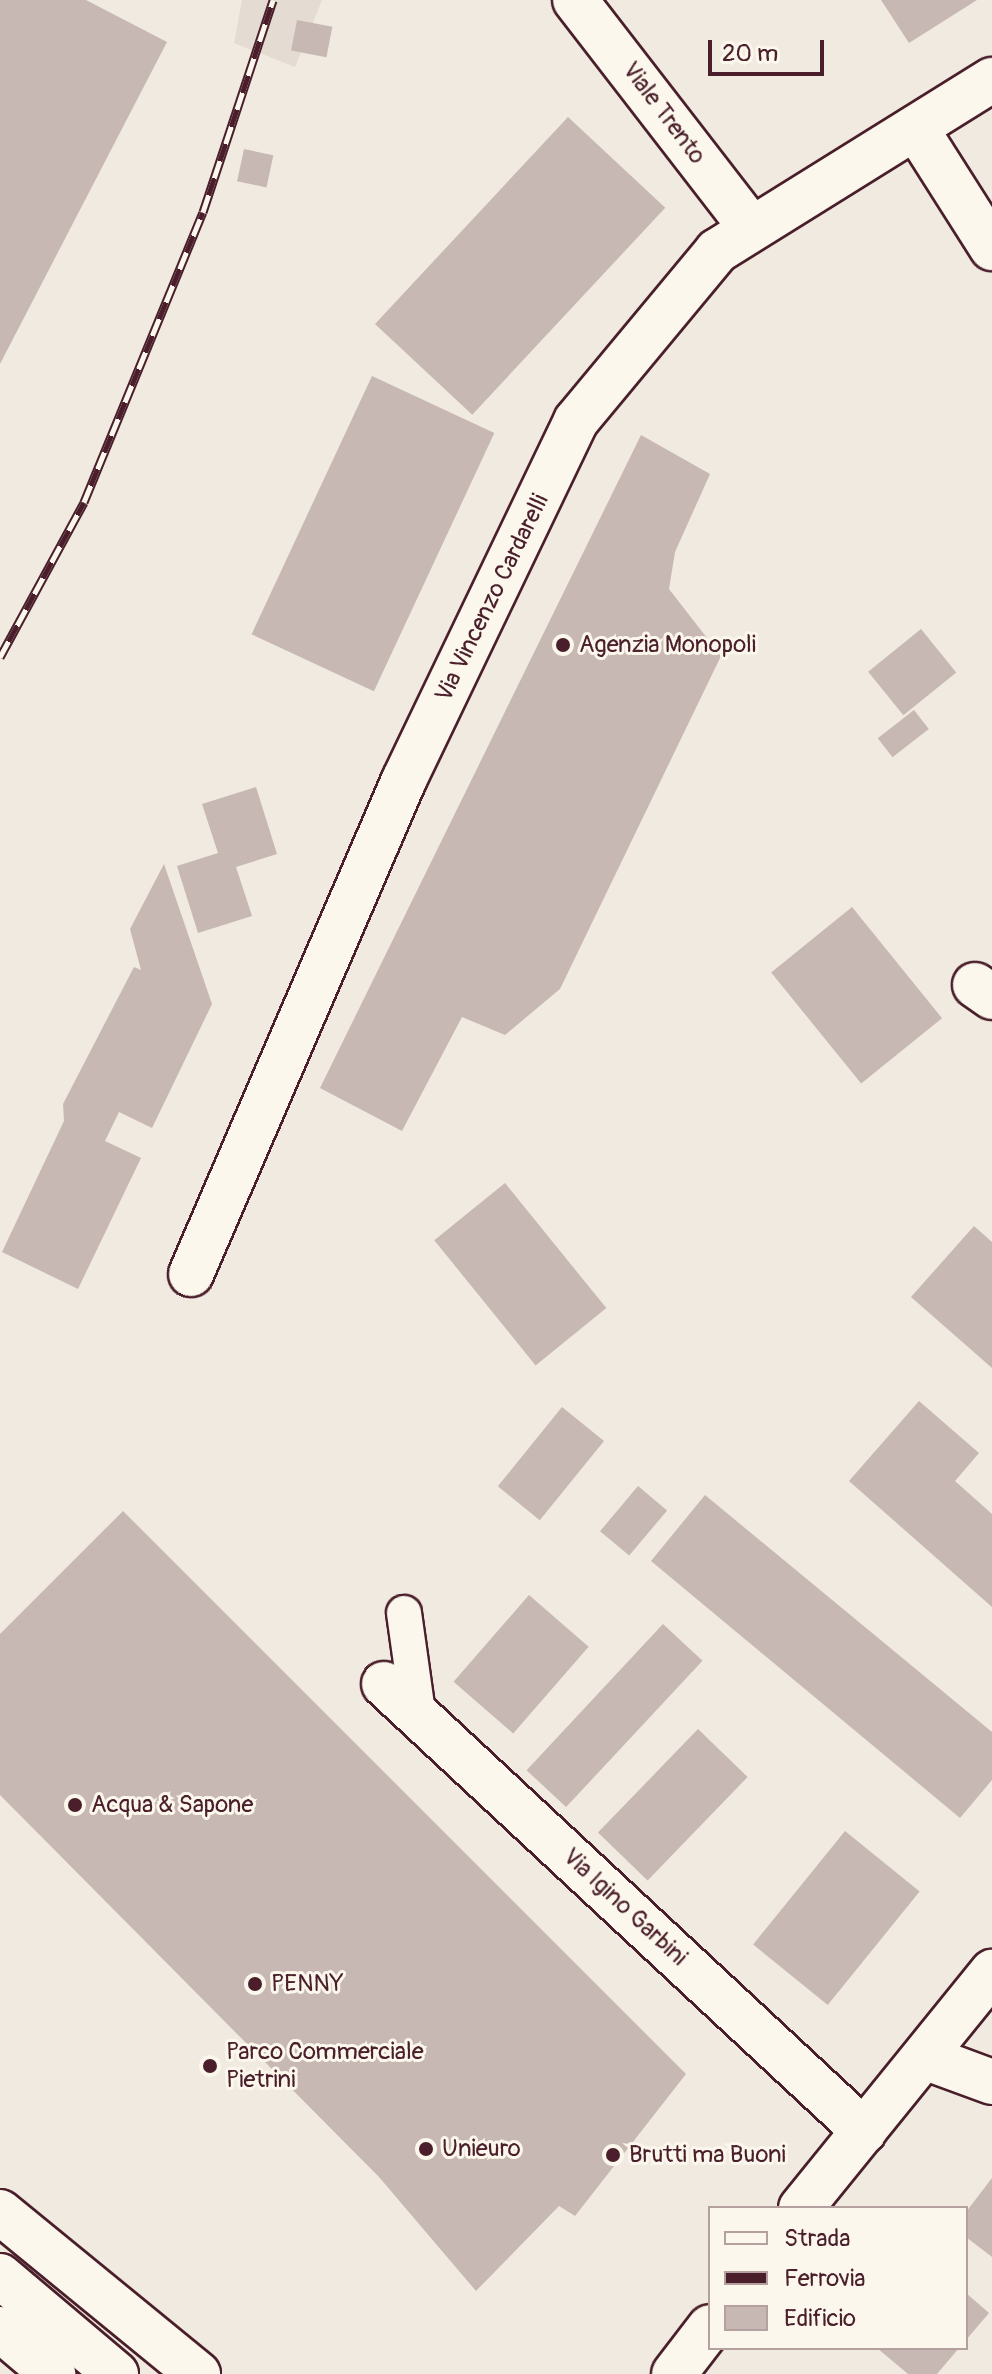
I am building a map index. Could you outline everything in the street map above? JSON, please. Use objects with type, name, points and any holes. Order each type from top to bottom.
[{"type":"main road","name":"Viale Trento","points":[[575,0],[751,228]]},
{"type":"main road","name":"Via Vincenzo Cardarelli","points":[[191,1274],[404,780],[576,421],[717,251],[917,130],[992,80]]},
{"type":"main road","points":[[917,130],[992,248]]},
{"type":"main road","name":"Via Igino Garbini","points":[[384,1684],[418,1712],[864,2131]]},
{"type":"main road","points":[[803,2206],[927,2058],[992,1972]]},
{"type":"main road","points":[[927,2058],[992,2082]]},
{"type":"main road","points":[[0,2212],[198,2374]]},
{"type":"main road","points":[[0,2276],[116,2374]]},
{"type":"main road","points":[[0,2329],[53,2374]]},
{"type":"main road","points":[[674,2374],[708,2330]]},
{"type":"street","points":[[404,1613],[418,1712]]},
{"type":"shaded area","points":[[242,0],[322,0],[295,67],[234,43]]},
{"type":"building","points":[[0,0],[86,0],[167,42],[0,364]]},
{"type":"building","points":[[881,0],[977,0],[909,43]]},
{"type":"building","points":[[297,20],[332,27],[326,57],[291,50]]},
{"type":"building","points":[[568,117],[665,208],[472,415],[375,324]]},
{"type":"building","points":[[244,149],[273,155],[266,188],[237,181]]},
{"type":"building","points":[[372,376],[494,433],[374,691],[252,634]]},
{"type":"building","points":[[641,435],[710,474],[675,552],[669,589],[721,656],[560,989],[505,1035],[462,1017],[402,1131],[320,1088]]},
{"type":"building","points":[[921,629],[956,673],[903,715],[868,672]]},
{"type":"building","points":[[914,710],[929,729],[893,757],[878,738]]},
{"type":"building","points":[[256,787],[277,854],[236,867],[252,916],[198,933],[177,866],[218,853],[202,804]]},
{"type":"building","points":[[164,864],[212,1004],[152,1128],[119,1112],[105,1141],[141,1158],[78,1289],[2,1252],[64,1121],[63,1104],[134,967],[141,970],[130,929]]},
{"type":"building","points":[[852,907],[942,1018],[861,1084],[771,972]]},
{"type":"building","points":[[505,1183],[606,1308],[536,1365],[434,1240]]},
{"type":"building","points":[[974,1226],[992,1242],[992,1368],[911,1297]]},
{"type":"building","points":[[919,1401],[979,1453],[955,1481],[992,1514],[992,1607],[849,1481]]},
{"type":"building","points":[[562,1407],[604,1441],[540,1520],[498,1486]]},
{"type":"building","points":[[638,1486],[667,1510],[629,1556],[600,1531]]},
{"type":"building","points":[[705,1495],[992,1732],[992,1780],[960,1818],[651,1561]]},
{"type":"building","points":[[123,1511],[686,2074],[575,2216],[559,2206],[476,2291],[379,2177],[0,1795],[0,1634]]},
{"type":"building","points":[[529,1595],[589,1647],[513,1734],[454,1682]]},
{"type":"building","points":[[663,1624],[702,1661],[566,1807],[527,1770]]},
{"type":"building","points":[[698,1729],[748,1777],[648,1881],[598,1833]]},
{"type":"building","points":[[845,1831],[920,1891],[828,2005],[753,1944]]},
{"type":"building","points":[[992,2178],[992,2257],[968,2239],[968,2209]]},
{"type":"building","points":[[968,2295],[989,2313],[968,2338]]},
{"type":"building","points":[[879,2350],[957,2350],[937,2374],[908,2374]]},
{"type":"railway","points":[[0,657],[84,502],[203,212],[273,0]]},
{"type":"place","name":"Agenzia Monopoli","points":[[563,645]]},
{"type":"place","name":"Acqua & Sapone","points":[[75,1805]]},
{"type":"place","name":"PENNY","points":[[255,1984]]},
{"type":"place","name":"Parco Commerciale Pietrini","points":[[210,2066]]},
{"type":"place","name":"Unieuro","points":[[426,2149]]},
{"type":"place","name":"Brutti ma Buoni","points":[[613,2155]]}]
